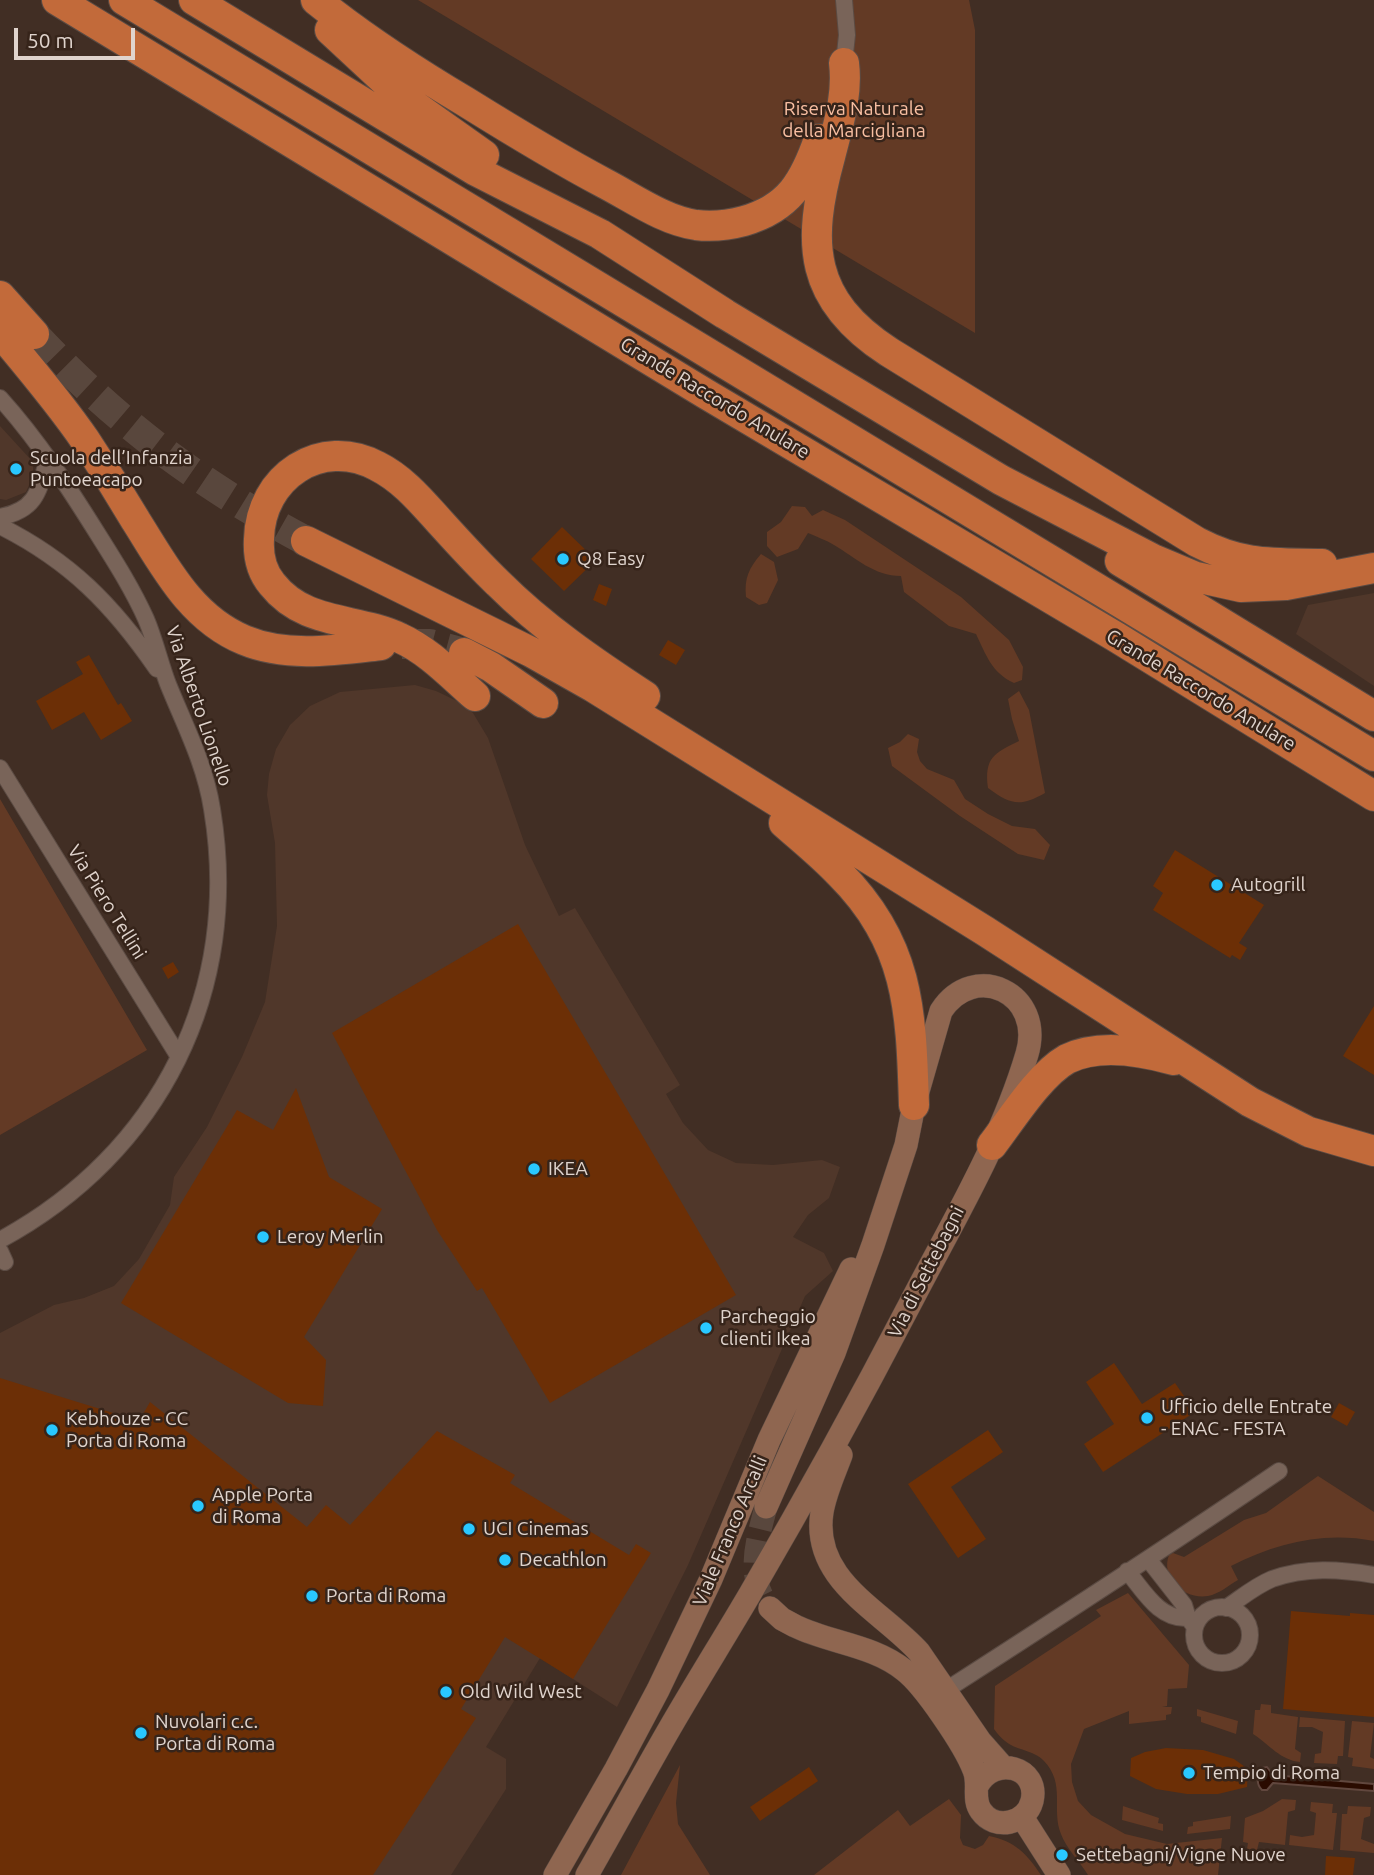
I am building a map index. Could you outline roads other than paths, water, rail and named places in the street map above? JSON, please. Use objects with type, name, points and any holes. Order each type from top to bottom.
[{"type":"highway","points":[[44,0],[88,19]]},
{"type":"highway","name":"Grande Raccordo Anulare","points":[[57,0],[706,394],[1104,630],[1374,796]]},
{"type":"highway","name":"Grande Raccordo Anulare","points":[[124,0],[1374,756]]},
{"type":"highway","points":[[194,0],[476,171],[600,234]]},
{"type":"highway","points":[[300,0],[347,48],[401,96],[600,234],[725,314],[1001,480],[1101,549],[1374,716]]},
{"type":"highway","points":[[316,0],[364,37],[417,72],[557,157],[664,215],[696,225],[724,225],[752,218],[779,206],[793,193],[811,162],[844,63]]},
{"type":"highway","points":[[844,63],[844,105],[822,193],[818,247],[819,263],[828,290],[850,322],[889,352],[1213,550],[1258,563],[1324,564],[1373,569]]},
{"type":"highway","points":[[0,296],[34,334]]},
{"type":"highway","points":[[0,332],[62,408],[172,578],[205,615],[230,634],[268,648],[328,651],[381,645]]},
{"type":"highway","points":[[475,696],[422,651],[403,639],[314,615],[286,599],[270,582],[260,556],[260,520],[269,497],[285,477],[316,459],[342,456],[366,461],[393,475],[496,582],[562,638],[600,667],[723,748],[985,931]]},
{"type":"highway","points":[[1001,480],[1160,562],[1218,583],[1241,587],[1270,586],[1373,569]]},
{"type":"highway","points":[[306,541],[531,652],[593,687],[985,931],[1250,1102],[1293,1125],[1325,1138],[1374,1151]]},
{"type":"highway","points":[[464,653],[491,667],[543,702]]},
{"type":"highway","points":[[729,773],[840,873],[878,921],[894,951],[904,984],[910,1019],[914,1105]]},
{"type":"highway","points":[[992,1145],[1043,1081],[1058,1065],[1073,1057],[1093,1052],[1123,1051],[1192,1064]]},
{"type":"main road","name":"Via di Settebagni","points":[[860,1399],[992,1145],[1030,1044],[1025,1011],[1020,1002],[1009,993],[996,988],[975,987],[960,992],[947,1002],[937,1019],[906,1145],[893,1181]]},
{"type":"main road","points":[[766,1507],[834,1353],[893,1181]]},
{"type":"main road","name":"Viale Franco Arcalli","points":[[555,1875],[658,1690],[711,1579],[788,1398],[893,1181]]},
{"type":"main road","points":[[770,1608],[788,1623],[881,1656],[909,1674],[957,1740],[974,1770],[978,1786],[977,1804],[988,1818],[1005,1823],[1022,1817],[1031,1803],[1031,1785],[1020,1772],[1003,1767],[980,1741],[929,1665],[907,1639],[842,1582],[833,1570],[823,1542],[821,1523],[824,1504],[860,1399]]},
{"type":"main road","name":"Viale Franco Arcalli","points":[[587,1875],[860,1399]]},
{"type":"main road","points":[[978,1786],[988,1772],[1003,1767]]},
{"type":"main road","points":[[1022,1817],[1059,1875]]},
{"type":"street","points":[[844,0],[847,35],[844,63]]},
{"type":"street","name":"Via Alberto Lionello","points":[[0,398],[48,458],[77,500],[131,589],[150,629],[169,685],[192,736],[207,784],[214,821],[219,879],[215,934],[197,1012],[179,1057],[150,1108],[107,1161],[82,1185],[57,1205],[0,1240]]},
{"type":"street","points":[[0,517],[21,510],[32,502],[40,489],[48,458]]},
{"type":"street","points":[[0,526],[45,550],[87,584],[128,629],[169,685]]},
{"type":"street","name":"Via Piero Tellini","points":[[0,768],[179,1057]]},
{"type":"street","points":[[946,1690],[1279,1471]]},
{"type":"street","points":[[1148,1559],[1184,1605],[1195,1643],[1203,1656],[1217,1663],[1233,1661],[1245,1650],[1250,1635],[1249,1627],[1240,1614],[1226,1608]]},
{"type":"street","points":[[1191,1623],[1210,1610],[1226,1608],[1271,1580],[1327,1569],[1374,1575]]},
{"type":"street","points":[[1127,1571],[1166,1614],[1191,1623]]},
{"type":"tunnel","points":[[34,334],[96,396],[161,450],[230,497],[306,541]]},
{"type":"tunnel","points":[[402,644],[430,644],[464,653]]},
{"type":"tunnel","points":[[766,1507],[757,1546],[755,1572],[762,1596],[770,1608]]},
{"type":"place","name":"Scuola dell’Infanzia Puntoeacapo","points":[[16,469]]},
{"type":"place","name":"Q8 Easy","points":[[563,559]]},
{"type":"place","name":"Autogrill","points":[[1217,885]]},
{"type":"place","name":"IKEA","points":[[534,1169]]},
{"type":"place","name":"Leroy Merlin","points":[[263,1237]]},
{"type":"place","name":"Parcheggio clienti Ikea","points":[[706,1328]]},
{"type":"place","name":"Ufficio delle Entrate - ENAC - FESTA","points":[[1147,1418]]},
{"type":"place","name":"Kebhouze - CC Porta di Roma","points":[[52,1430]]},
{"type":"place","name":"Apple Porta di Roma","points":[[198,1506]]},
{"type":"place","name":"UCI Cinemas","points":[[469,1529]]},
{"type":"place","name":"Decathlon","points":[[505,1560]]},
{"type":"place","name":"Porta di Roma","points":[[312,1596]]},
{"type":"place","name":"Old Wild West","points":[[446,1692]]},
{"type":"place","name":"Nuvolari c.c. Porta di Roma","points":[[141,1733]]},
{"type":"place","name":"Tempio di Roma","points":[[1189,1773]]},
{"type":"place","name":"Settebagni/Vigne Nuove","points":[[1062,1855]]},
{"type":"park label","name":"Riserva Naturale della Marcigliana","points":[[854,120]]}]
